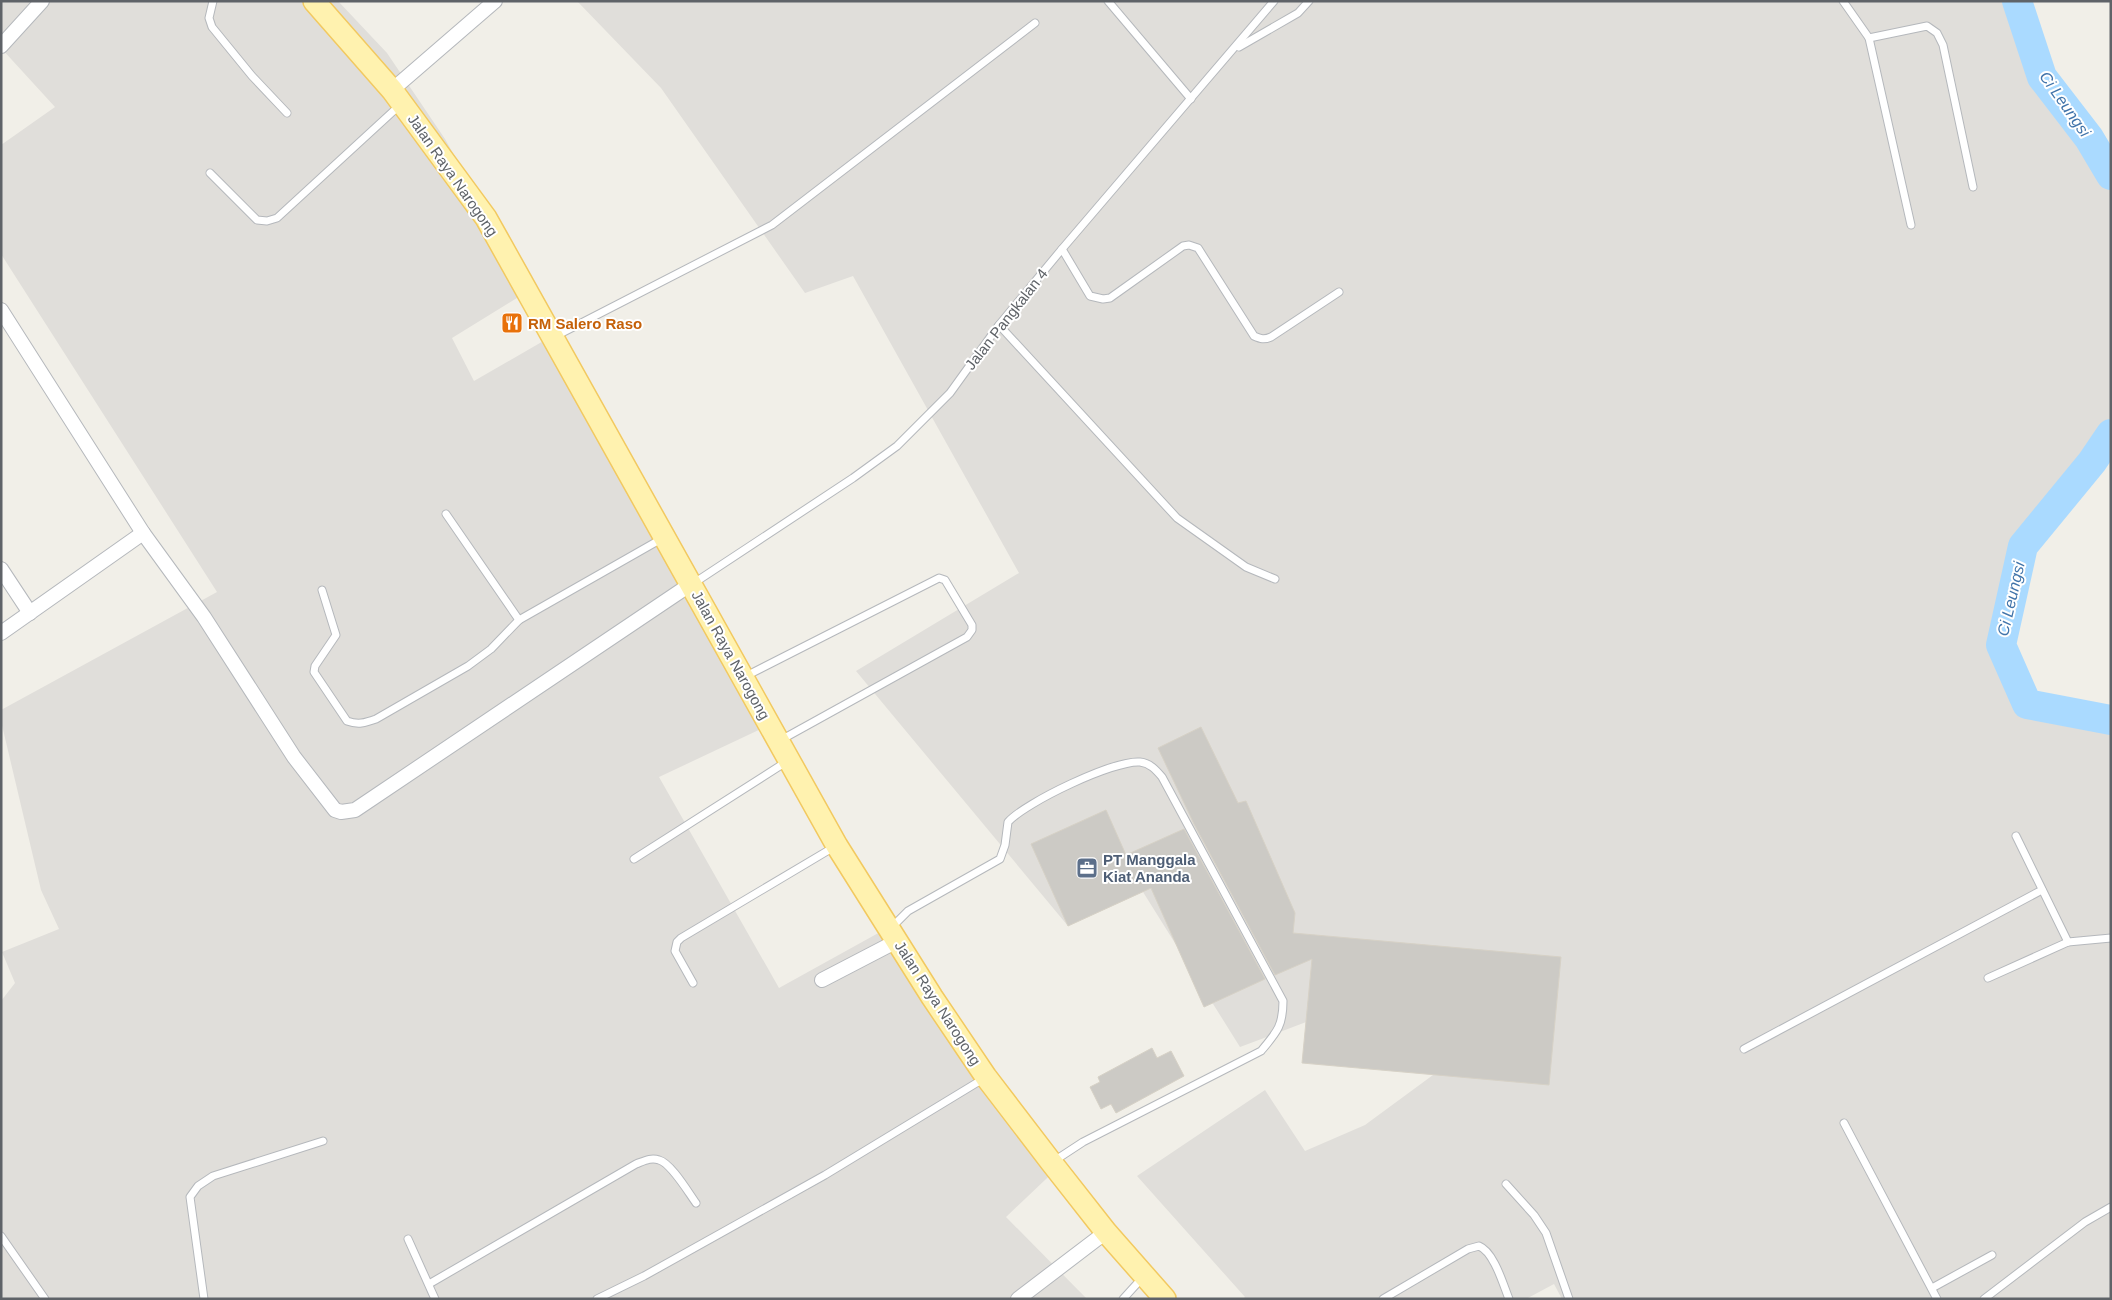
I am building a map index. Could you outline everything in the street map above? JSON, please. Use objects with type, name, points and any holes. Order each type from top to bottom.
[{"type":"main road","name":"Jalan Raya Narogong","points":[[314,1],[397,96],[486,218],[837,846],[932,998],[986,1077],[1051,1162],[1106,1232],[1165,1299]]},
{"type":"street","points":[[1,46],[42,1]]},
{"type":"street","points":[[397,96],[495,1]]},
{"type":"street","points":[[1,310],[143,533],[204,618],[294,758],[335,810],[341,812],[355,810],[692,584]]},
{"type":"street","points":[[1,633],[143,533]]},
{"type":"street","points":[[1,569],[30,613]]},
{"type":"street","points":[[822,980],[894,935]]},
{"type":"street","points":[[1018,1299],[1106,1232]]},
{"type":"lane","points":[[213,1],[210,18],[212,27],[252,76],[287,113]]},
{"type":"lane","points":[[1108,1],[1191,99]]},
{"type":"lane","name":"Jalan Pangkalan 4","points":[[692,584],[853,478],[897,446],[950,393],[999,325],[1274,1]]},
{"type":"lane","points":[[1234,49],[1298,13],[1310,1]]},
{"type":"lane","points":[[1843,1],[1869,38],[1911,225]]},
{"type":"lane","points":[[554,338],[772,225],[1035,23]]},
{"type":"lane","points":[[1869,38],[1927,26],[1937,33],[1943,45],[1974,187]]},
{"type":"lane","points":[[210,172],[257,220],[272,221],[397,96]]},
{"type":"lane","points":[[1062,249],[1090,296],[1103,299],[1110,298],[1184,246],[1194,245],[1198,248],[1254,336],[1259,339],[1272,337],[1339,292]]},
{"type":"lane","points":[[999,325],[1178,518],[1246,567],[1275,579]]},
{"type":"lane","points":[[446,514],[519,620]]},
{"type":"lane","points":[[322,590],[336,635],[315,666],[314,672],[347,720],[362,724],[376,719],[468,666],[491,649],[519,620],[665,537]]},
{"type":"lane","points":[[743,677],[940,578],[945,580],[972,625],[972,630],[967,637],[779,741]]},
{"type":"lane","points":[[634,859],[789,761]]},
{"type":"lane","points":[[894,935],[908,911],[1000,859],[1005,845],[1008,822],[1038,800],[1104,771],[1128,763],[1142,762],[1154,767],[1162,777],[1282,1001],[1283,1019],[1276,1033],[1261,1051],[1083,1142],[1051,1162]]},
{"type":"lane","points":[[2016,836],[2068,942]]},
{"type":"lane","points":[[693,983],[675,951],[677,942],[681,938],[837,846]]},
{"type":"lane","points":[[1744,1049],[2042,890]]},
{"type":"lane","points":[[1988,978],[2068,942],[2111,938]]},
{"type":"lane","points":[[597,1299],[644,1276],[825,1175],[986,1077]]},
{"type":"lane","points":[[1844,1123],[1937,1299]]},
{"type":"lane","points":[[204,1299],[190,1198],[198,1186],[213,1176],[323,1141]]},
{"type":"lane","points":[[429,1284],[647,1159],[653,1158],[665,1163],[696,1202]]},
{"type":"lane","points":[[1506,1184],[1534,1215],[1546,1233],[1569,1299]]},
{"type":"lane","points":[[1986,1298],[2085,1222],[2111,1207]]},
{"type":"lane","points":[[1,1236],[45,1299]]},
{"type":"lane","points":[[408,1239],[435,1299]]},
{"type":"lane","points":[[1383,1299],[1468,1249],[1479,1246],[1486,1248],[1510,1299]]},
{"type":"lane","points":[[1932,1288],[1992,1255]]},
{"type":"lane","points":[[1123,1299],[1144,1276]]},
{"type":"shaded area","points":[[1,1],[338,1],[387,53],[445,139],[530,290],[452,338],[474,381],[552,336],[778,721],[659,777],[779,988],[891,926],[943,1024],[1065,1161],[1006,1217],[1087,1299],[1,1299],[1,1001],[15,983],[2,952],[59,929],[41,890],[1,721],[1,710],[217,592],[1,254],[1,145],[55,107],[1,48]]},
{"type":"shaded area","points":[[577,1],[2017,1],[2042,77],[2089,138],[2111,175],[2111,433],[2090,465],[2023,546],[2001,645],[2027,704],[2111,720],[2111,1299],[1562,1299],[1554,1284],[1526,1299],[1243,1299],[1245,1297],[1137,1176],[1265,1090],[1305,1151],[1365,1125],[1433,1075],[1410,1019],[1351,1005],[1240,1047],[1143,892],[1068,926],[856,671],[1019,573],[853,276],[805,293],[661,88]]},
{"type":"building","points":[[1201,727],[1238,803],[1246,801],[1295,913],[1293,933],[1561,957],[1549,1085],[1302,1063],[1312,959],[1275,975],[1194,824],[1158,748]]},
{"type":"building","points":[[1106,810],[1126,855],[1184,829],[1265,979],[1204,1007],[1151,888],[1068,926],[1031,844]]},
{"type":"building","points":[[1152,1048],[1157,1058],[1171,1051],[1184,1076],[1116,1113],[1111,1104],[1101,1109],[1090,1087],[1100,1082],[1098,1077]]},
{"type":"waterway","name":"Ci Leungsi","points":[[2017,1],[2042,77],[2089,138],[2111,175]]},
{"type":"waterway","name":"Ci Leungsi","points":[[2111,434],[2092,462],[2023,546],[2001,645],[2027,704],[2111,720]]},
{"type":"place","name":"RM Salero Raso","points":[[512,323]]},
{"type":"place","name":"PT Manggala Kiat Ananda","points":[[1087,868]]}]
